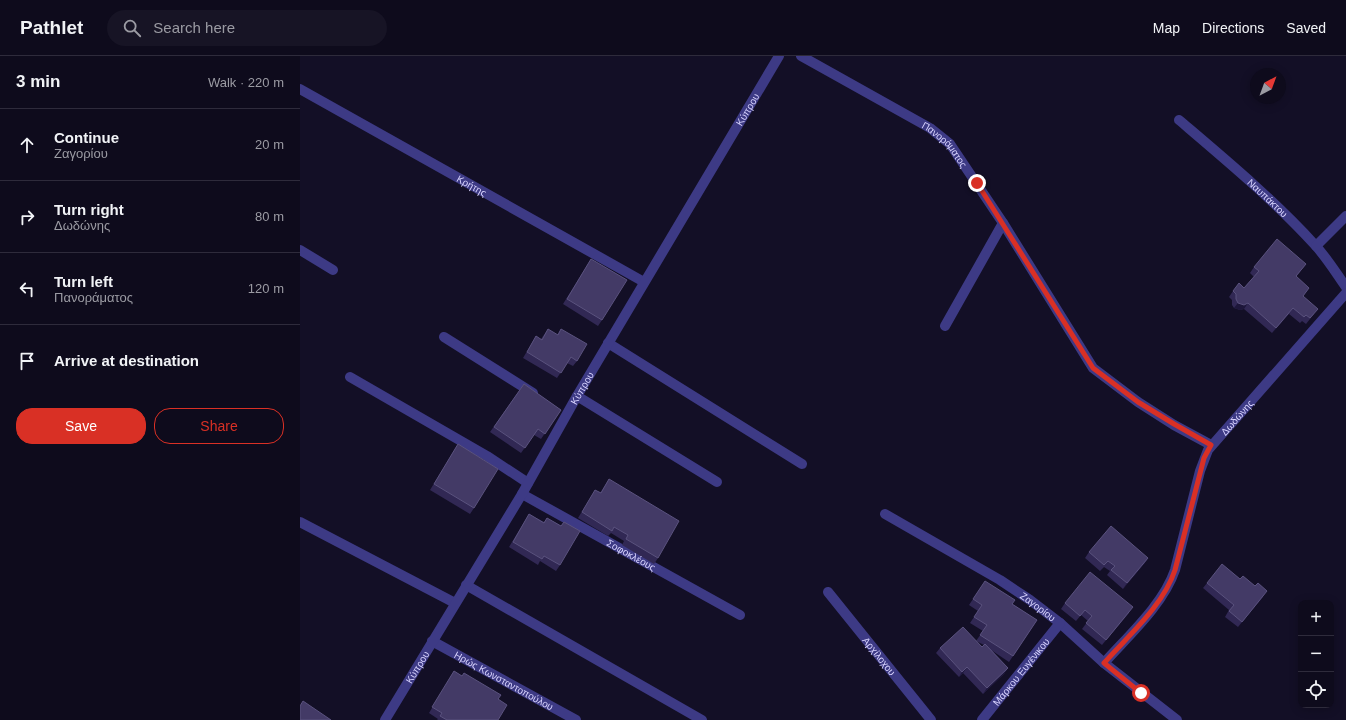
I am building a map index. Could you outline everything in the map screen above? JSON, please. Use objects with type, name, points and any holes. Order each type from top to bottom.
[{"type":"street","name":"Κύπρου","points":[[384,720],[522,494],[563,412],[577,396],[779,56]]},
{"type":"street","name":"Πανοράματος","points":[[800,56],[923,124],[944,139],[956,150],[1093,368],[1138,402],[1211,445]]},
{"type":"street","name":"Κρήτης","points":[[300,89],[644,282]]},
{"type":"street","name":"Ναυπάκτου","points":[[1178,120],[1264,194],[1316,246],[1346,287]]},
{"type":"street","points":[[1316,246],[1346,216]]},
{"type":"street","points":[[944,326],[1003,223]]},
{"type":"street","points":[[300,250],[333,270]]},
{"type":"street","name":"Δωδώνης","points":[[1104,663],[1154,606],[1169,584],[1175,570],[1204,458],[1211,445],[1346,293]]},
{"type":"street","points":[[444,337],[541,398]]},
{"type":"street","points":[[608,343],[802,464]]},
{"type":"street","points":[[350,377],[482,453],[528,483]]},
{"type":"street","points":[[577,396],[717,482]]},
{"type":"street","name":"Σοφοκλέους","points":[[522,494],[740,615]]},
{"type":"street","name":"Ζαγορίου","points":[[885,514],[1000,580],[1042,608],[1104,663],[1177,720]]},
{"type":"street","points":[[300,522],[455,603]]},
{"type":"street","points":[[466,585],[702,720]]},
{"type":"street","name":"Αρχίλοχου","points":[[828,592],[932,720]]},
{"type":"street","name":"Μάρκου Ευγένικου","points":[[982,720],[1060,623]]},
{"type":"street","name":"Ηρώς Κωνσταντοπούλου","points":[[432,641],[576,720]]},
{"type":"building","points":[[1277,239],[1306,264],[1296,276],[1309,288],[1303,296],[1318,309],[1310,318],[1306,315],[1304,317],[1293,308],[1276,328],[1248,303],[1244,305],[1238,303],[1236,294],[1233,291],[1239,283],[1244,288],[1259,271],[1254,267]]},
{"type":"building","points":[[591,259],[627,280],[602,320],[567,299]]},
{"type":"building","points":[[548,329],[558,335],[561,329],[587,344],[577,361],[571,357],[561,373],[527,352],[536,336],[542,340]]},
{"type":"building","points":[[524,384],[561,410],[545,434],[538,429],[525,448],[494,427]]},
{"type":"building","points":[[458,444],[498,469],[474,508],[434,484]]},
{"type":"building","points":[[609,479],[679,521],[658,558],[626,539],[628,535],[614,527],[612,531],[582,512],[595,490],[601,493]]},
{"type":"building","points":[[529,514],[544,523],[547,518],[561,526],[564,522],[580,531],[560,565],[544,556],[542,559],[513,542]]},
{"type":"building","points":[[1111,526],[1148,558],[1127,583],[1111,570],[1115,566],[1108,561],[1104,565],[1089,552]]},
{"type":"building","points":[[1222,564],[1240,579],[1243,576],[1255,586],[1258,583],[1267,591],[1242,622],[1229,611],[1234,605],[1207,583]]},
{"type":"building","points":[[1090,572],[1133,607],[1106,640],[1086,623],[1092,616],[1085,610],[1080,616],[1065,603]]},
{"type":"building","points":[[985,581],[1015,600],[1012,604],[1037,620],[1013,656],[980,635],[987,625],[974,617],[982,605],[973,599]]},
{"type":"building","points":[[963,627],[982,647],[985,644],[1008,668],[987,688],[967,667],[962,672],[940,648]]},
{"type":"building","points":[[454,671],[462,676],[464,673],[501,695],[498,699],[507,705],[498,720],[447,720],[440,716],[442,713],[432,707]]},
{"type":"building","points":[[303,701],[331,720],[300,720],[300,706]]},
{"type":"route","points":[[977,183],[1093,368],[1138,402],[1211,445],[1205,454],[1173,576],[1166,590],[1154,606],[1104,663],[1141,693]]}]
